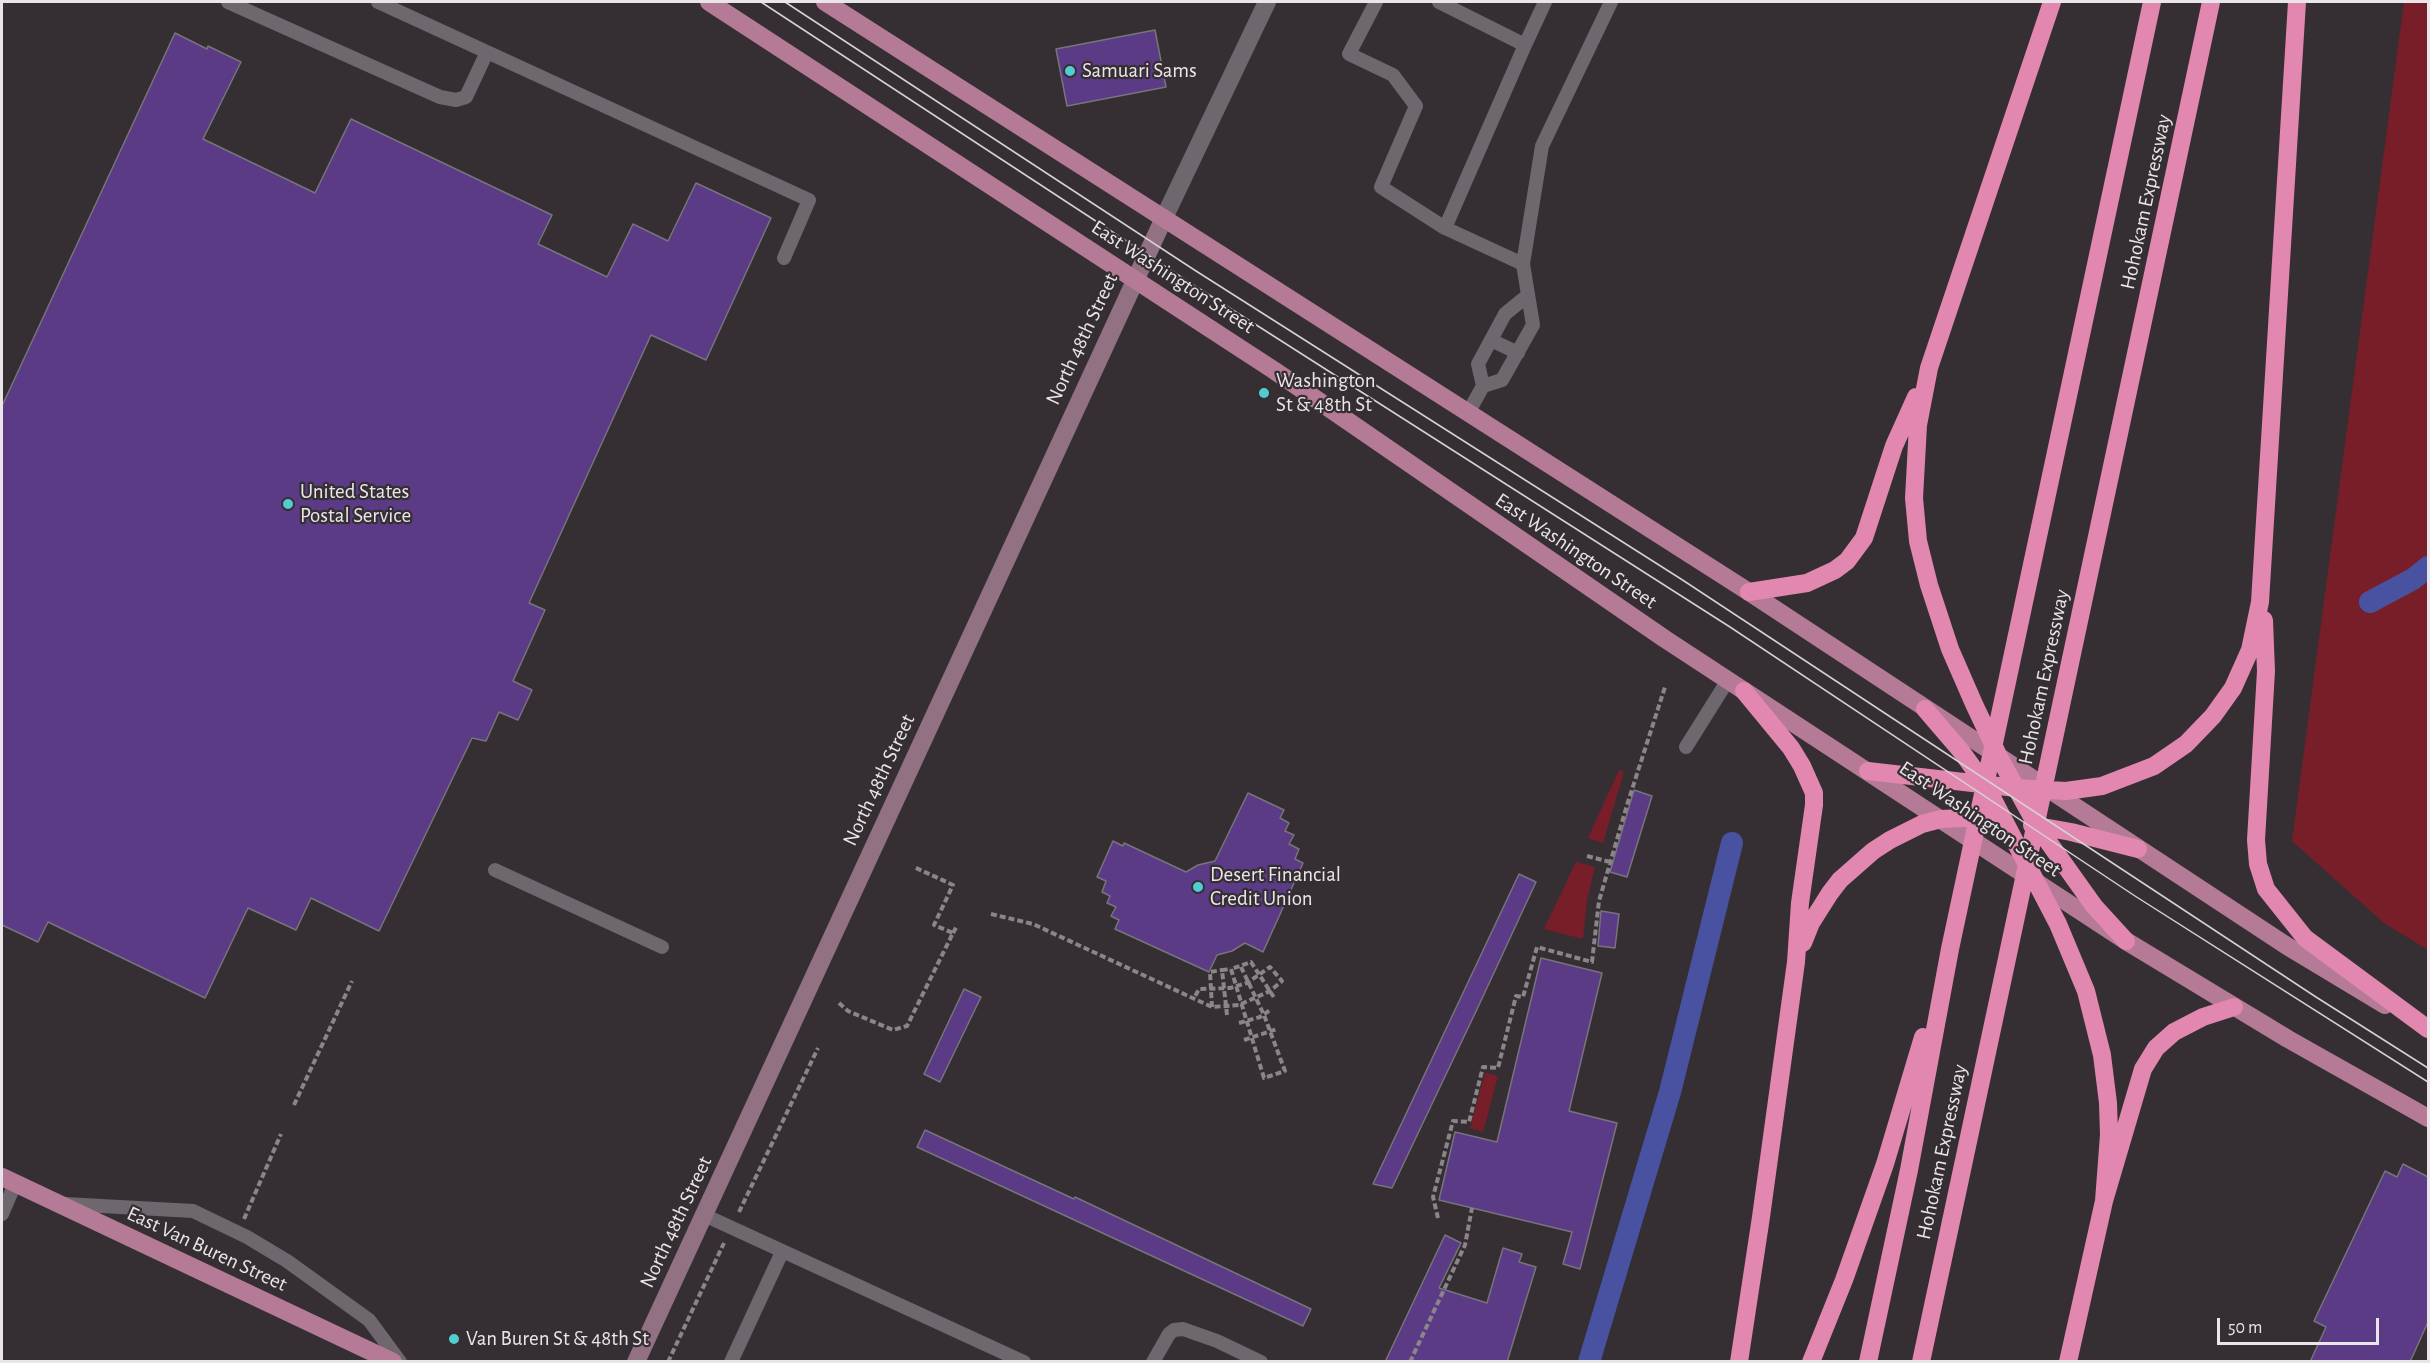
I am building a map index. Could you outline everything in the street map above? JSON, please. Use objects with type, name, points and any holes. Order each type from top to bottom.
[{"type":"highway","points":[[2052,2],[1929,368],[1918,425],[1914,498],[1918,541],[1929,585],[1950,649],[1999,757],[2037,826],[2094,906],[2126,941]]},
{"type":"highway","name":"Hohokam Expressway","points":[[1868,1362],[1909,1170],[1950,949],[2152,2]]},
{"type":"highway","name":"Hohokam Expressway","points":[[1921,1362],[2211,2]]},
{"type":"highway","points":[[1868,771],[1986,786],[2049,790],[2084,790],[2119,781],[2170,756],[2200,731],[2223,703],[2241,672],[2254,635],[2262,583],[2297,2]]},
{"type":"highway","points":[[1749,592],[1815,580],[1835,570],[1857,549],[1870,521],[1894,446],[1929,368]]},
{"type":"highway","points":[[2262,583],[2266,671],[2256,840],[2258,864],[2266,890],[2305,938],[2428,1030]]},
{"type":"highway","points":[[1739,1362],[1796,962],[1800,903],[1814,805],[1814,793],[1810,779],[1791,748],[1744,691]]},
{"type":"highway","points":[[1925,709],[1986,786],[2058,924],[2086,991],[2102,1055],[2108,1103],[2109,1135],[2104,1201]]},
{"type":"highway","points":[[1796,962],[1811,923],[1840,880],[1890,840],[1923,824],[1941,819],[1990,817],[2072,832],[2138,849]]},
{"type":"highway","points":[[1811,1362],[1844,1280],[1885,1164],[1950,949]]},
{"type":"highway","points":[[2068,1362],[2104,1201],[2138,1081],[2156,1048],[2182,1027],[2234,1007]]},
{"type":"main road","name":"East Washington Street","points":[[709,2],[1135,278],[1275,371],[1586,586],[2126,941],[2234,1007],[2428,1118]]},
{"type":"main road","points":[[825,2],[1749,592],[2330,973],[2428,1030]]},
{"type":"main road","name":"East Van Buren Street","points":[[8,1181],[393,1362]]},
{"type":"street","points":[[1164,218],[1267,2]]},
{"type":"street","name":"North 48th Street","points":[[636,1362],[1164,218]]},
{"type":"lane","points":[[228,2],[440,98],[456,100],[466,98],[487,52]]},
{"type":"lane","points":[[378,2],[809,200],[783,258]]},
{"type":"lane","points":[[1376,2],[1349,54],[1393,75],[1416,106],[1381,187],[1446,228],[1523,264]]},
{"type":"lane","points":[[1439,2],[1525,45]]},
{"type":"lane","points":[[1446,228],[1545,2]]},
{"type":"lane","points":[[1483,386],[1503,380],[1533,325],[1523,264],[1542,146],[1611,2]]},
{"type":"lane","points":[[1468,413],[1483,386],[1478,364],[1505,314],[1527,296]]},
{"type":"lane","points":[[1491,340],[1518,353]]},
{"type":"lane","points":[[1686,747],[1728,680]]},
{"type":"lane","points":[[495,870],[662,947]]},
{"type":"lane","points":[[2,1214],[8,1181]]},
{"type":"lane","points":[[58,1204],[193,1210],[248,1237],[287,1261],[369,1320],[400,1362]]},
{"type":"lane","points":[[704,1215],[1024,1362]]},
{"type":"lane","points":[[731,1362],[782,1252]]},
{"type":"lane","points":[[1153,1362],[1169,1334],[1174,1330],[1183,1329],[1217,1341],[1262,1362]]},
{"type":"path","points":[[1438,1218],[1433,1197],[1454,1121],[1469,1122],[1483,1067],[1498,1068],[1516,996],[1523,997],[1537,947],[1592,962],[1599,901],[1665,687]]},
{"type":"path","points":[[1587,856],[1610,862]]},
{"type":"path","points":[[914,867],[953,885],[934,925],[953,933]]},
{"type":"path","points":[[992,914],[1033,924],[1212,1007],[1242,1004],[1270,991],[1282,981],[1270,967],[1249,982],[1224,988],[1199,989],[1194,998]]},
{"type":"path","points":[[839,1003],[848,1011],[893,1030],[907,1026],[957,926]]},
{"type":"path","points":[[1212,1007],[1210,972],[1241,967],[1251,962],[1275,999]]},
{"type":"path","points":[[1231,969],[1264,1078],[1285,1071],[1264,1015],[1241,967]]},
{"type":"path","points":[[1222,970],[1227,1015]]},
{"type":"path","points":[[294,1105],[352,981]]},
{"type":"path","points":[[1239,1023],[1264,1015],[1270,1010]]},
{"type":"path","points":[[1244,1040],[1277,1029]]},
{"type":"path","points":[[668,1362],[818,1048]]},
{"type":"path","points":[[243,1222],[281,1134]]},
{"type":"path","points":[[1410,1362],[1465,1245],[1472,1208]]},
{"type":"shaded area","points":[[2404,2],[2428,2],[2428,950],[2384,923],[2292,841]]},
{"type":"shaded area","points":[[1619,770],[1624,772],[1603,843],[1588,838]]},
{"type":"shaded area","points":[[1576,862],[1595,867],[1587,900],[1583,939],[1544,929]]},
{"type":"shaded area","points":[[1485,1073],[1498,1076],[1483,1132],[1470,1128]]},
{"type":"building","points":[[1155,30],[1166,87],[1067,106],[1056,49]]},
{"type":"building","name":"United States Postal Service","points":[[175,33],[241,62],[203,139],[315,193],[351,119],[552,215],[538,244],[607,277],[633,224],[668,241],[696,183],[771,218],[706,360],[651,335],[529,603],[545,610],[513,681],[532,690],[518,720],[499,712],[486,741],[472,738],[379,931],[311,898],[296,930],[248,908],[205,998],[48,922],[38,942],[2,925],[2,406]]},
{"type":"building","points":[[1634,790],[1652,796],[1627,877],[1610,872]]},
{"type":"building","name":"Desert Financial Credit Union","points":[[1248,793],[1284,810],[1280,818],[1289,823],[1285,831],[1294,835],[1289,844],[1299,849],[1295,859],[1303,863],[1263,952],[1245,943],[1232,951],[1217,955],[1209,972],[1115,929],[1119,920],[1111,916],[1116,907],[1107,903],[1110,896],[1102,892],[1106,881],[1097,877],[1113,841],[1123,846],[1124,843],[1186,872],[1198,865],[1215,861]]},
{"type":"building","points":[[1519,874],[1536,882],[1479,1005],[1392,1188],[1373,1184]]},
{"type":"building","points":[[1601,911],[1619,914],[1615,948],[1598,946]]},
{"type":"building","points":[[1541,958],[1602,973],[1569,1111],[1617,1123],[1580,1269],[1563,1264],[1572,1232],[1439,1200],[1455,1132],[1497,1142]]},
{"type":"building","points":[[964,989],[981,997],[940,1082],[924,1074]]},
{"type":"building","points":[[925,1130],[1074,1199],[1075,1197],[1311,1309],[1303,1326],[917,1147]]},
{"type":"building","points":[[2403,1164],[2428,1177],[2428,1322],[2410,1362],[2310,1362],[2326,1327],[2314,1321],[2385,1171],[2397,1177]]},
{"type":"building","points":[[1445,1235],[1461,1243],[1439,1288],[1487,1303],[1503,1248],[1522,1254],[1519,1262],[1536,1267],[1507,1362],[1385,1362]]},
{"type":"waterway","points":[[2370,602],[2413,579],[2428,567]]},
{"type":"waterway","points":[[1589,1362],[1670,1092],[1732,843]]},
{"type":"tram line","points":[[761,2],[1192,284],[1730,627],[2135,896],[2428,1082]]},
{"type":"tram line","points":[[785,2],[1196,271],[1681,579],[2316,997],[2428,1068]]},
{"type":"place","name":"Samuari Sams","points":[[1070,71]]},
{"type":"place","name":"Washington St & 48th St","points":[[1264,393]]},
{"type":"place","name":"United States Postal Service","points":[[288,504]]},
{"type":"place","name":"Desert Financial Credit Union","points":[[1198,887]]},
{"type":"place","name":"Van Buren St & 48th St","points":[[454,1339]]}]
